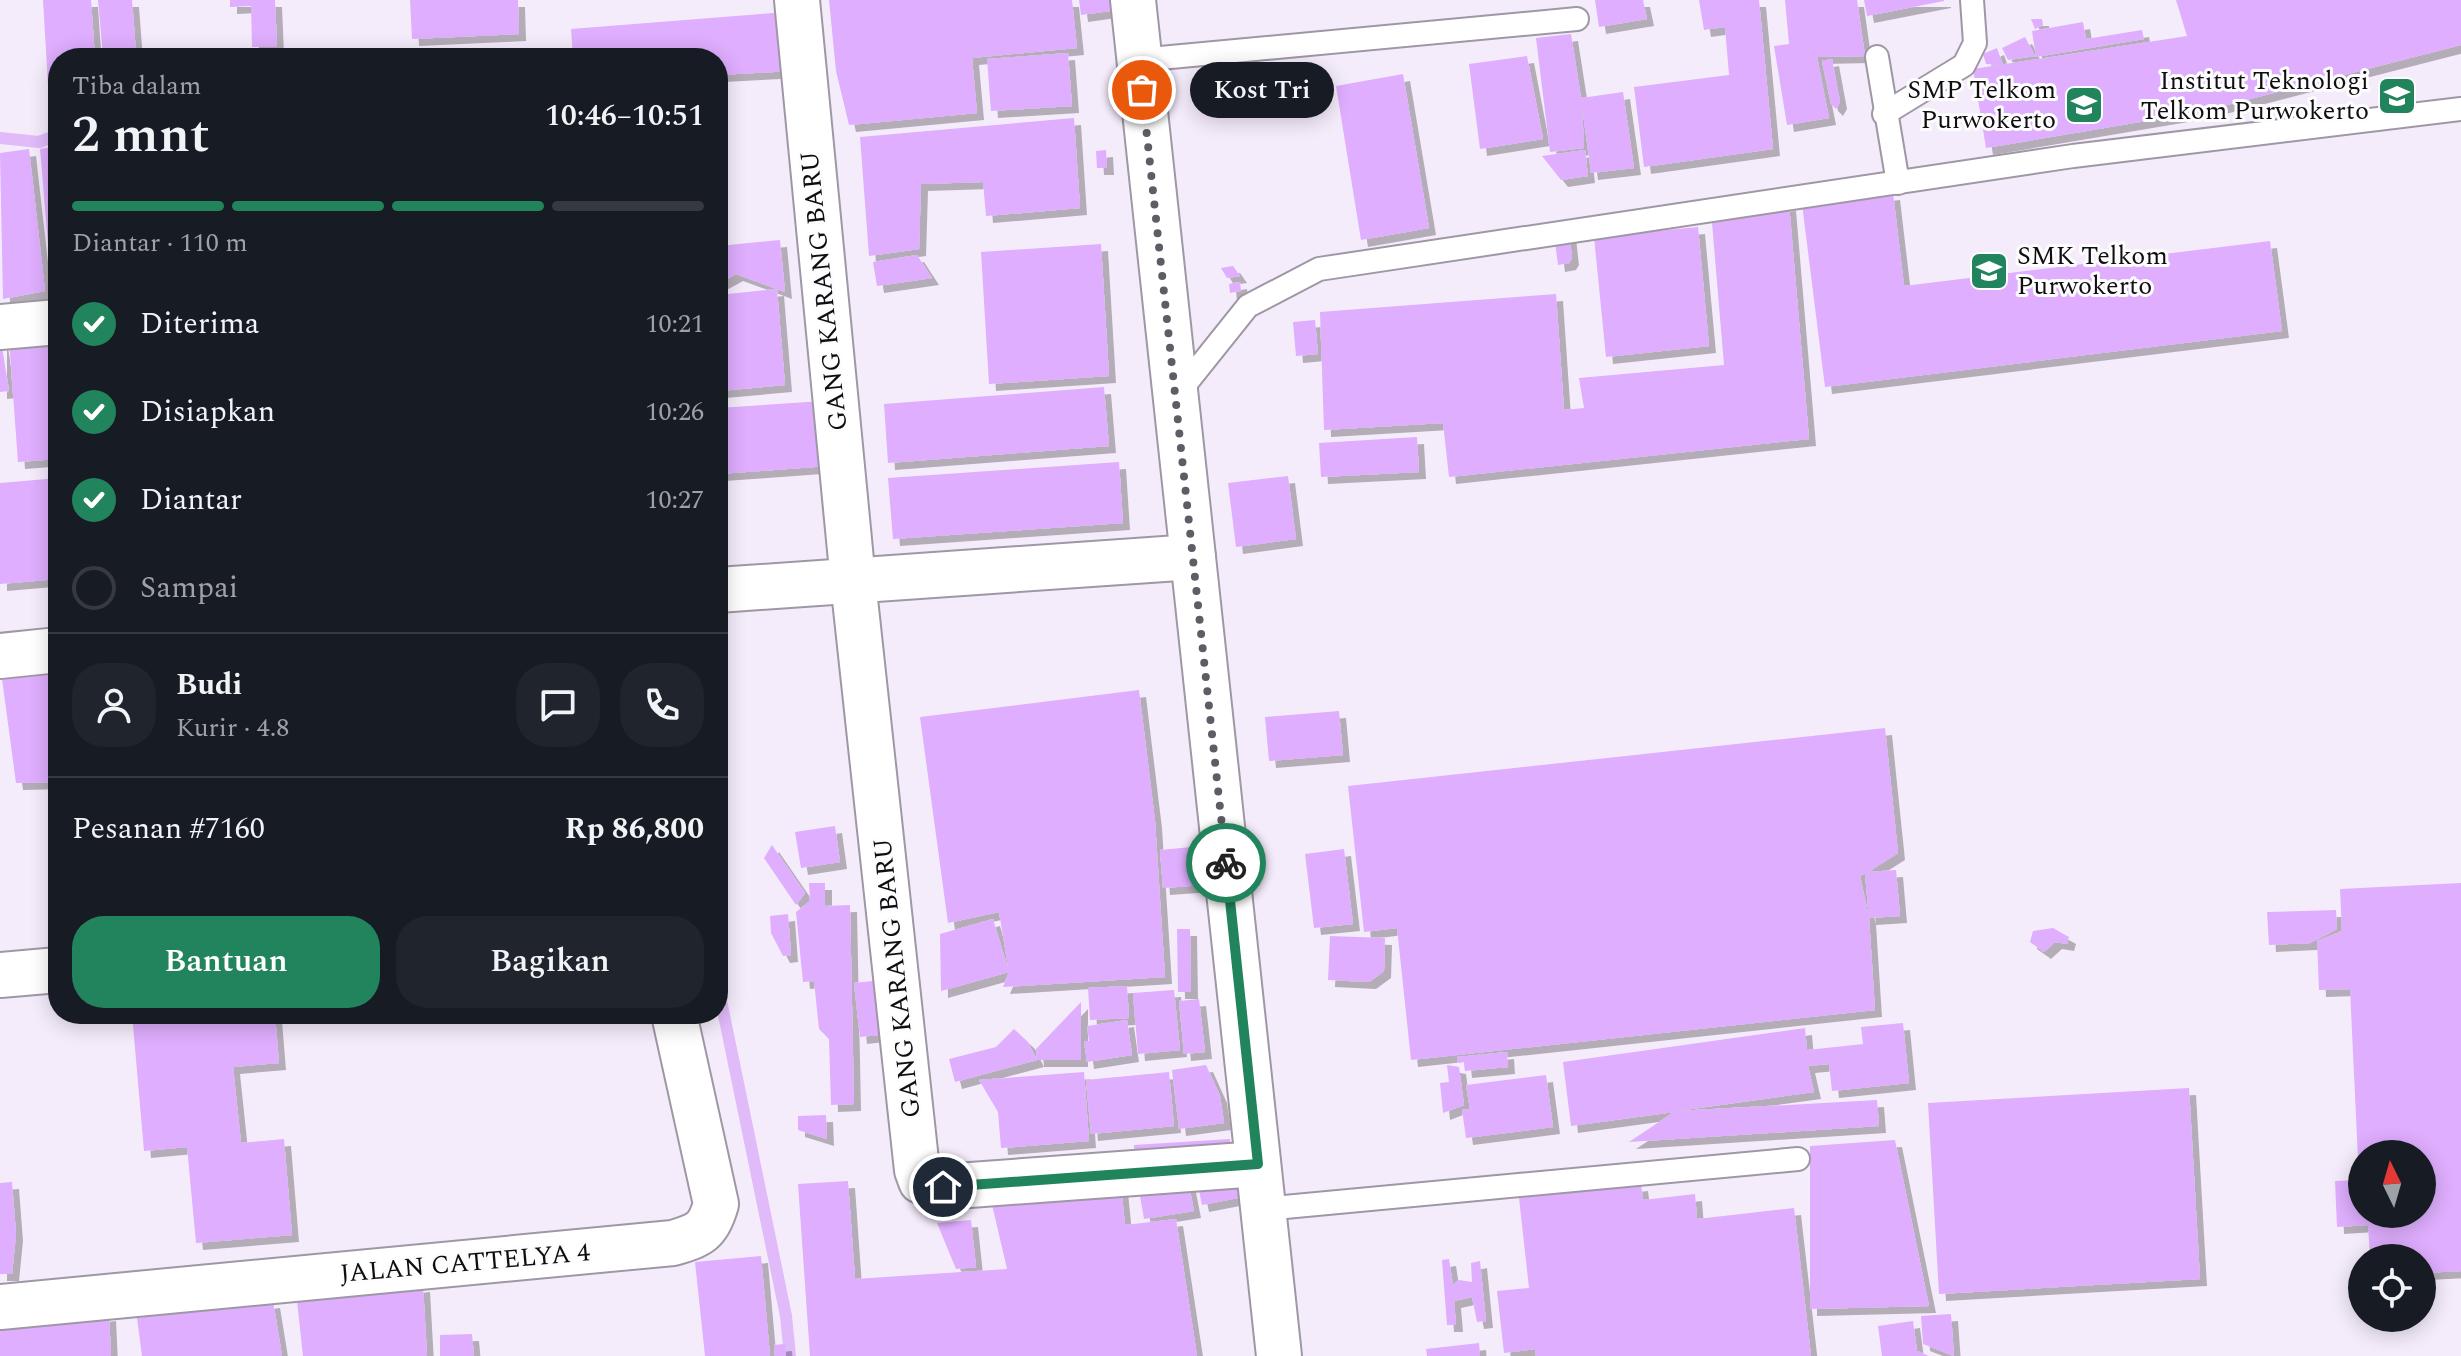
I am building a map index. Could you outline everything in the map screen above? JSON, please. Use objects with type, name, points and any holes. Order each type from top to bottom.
[{"type":"street","name":"GANG KARANG BARU","points":[[797,0],[853,581],[921,1181],[943,1187],[1258,1164]]},
{"type":"street","points":[[1133,0],[1279,1356]]},
{"type":"street","points":[[0,327],[48,323]]},
{"type":"street","points":[[728,589],[1193,557]]},
{"type":"street","points":[[0,656],[48,651]]},
{"type":"street","points":[[0,975],[48,971]]},
{"type":"street","name":"JALAN CATTELYA 4","points":[[0,1307],[673,1243],[695,1236],[711,1225],[716,1204],[676,1024]]},
{"type":"lane","points":[[1884,114],[1964,65],[1975,43],[1972,0]]},
{"type":"lane","points":[[1139,60],[1577,19]]},
{"type":"lane","points":[[1877,57],[1884,114],[1898,183]]},
{"type":"lane","points":[[1176,397],[1248,306],[1319,269],[2073,156],[2461,109]]},
{"type":"lane","points":[[1263,1209],[1798,1159]]},
{"type":"building","points":[[43,0],[91,0],[94,48],[48,48],[48,85]]},
{"type":"building","points":[[98,0],[132,0],[136,48],[102,48]]},
{"type":"building","points":[[230,0],[275,0],[277,47],[252,47],[251,6],[230,7]]},
{"type":"building","points":[[410,0],[518,0],[519,34],[412,39]]},
{"type":"building","points":[[829,0],[1072,0],[1077,48],[972,58],[977,113],[849,125],[836,71]]},
{"type":"building","points":[[1079,0],[1116,0],[1117,10],[1081,15]]},
{"type":"building","points":[[1595,0],[1643,0],[1647,19],[1599,27]]},
{"type":"building","points":[[1699,0],[1759,0],[1773,149],[1644,167],[1634,87],[1729,75],[1725,27],[1704,30]]},
{"type":"building","points":[[1785,0],[1857,0],[1865,56],[1817,57],[1829,118],[1787,125],[1774,46],[1789,44]]},
{"type":"building","points":[[1864,0],[1944,0],[1944,1],[1867,16]]},
{"type":"building","points":[[2176,0],[2461,0],[2461,45],[2199,112],[1986,148],[1973,69],[2187,36]]},
{"type":"building","points":[[787,12],[793,71],[728,74],[728,48],[572,48],[571,29]]},
{"type":"building","points":[[2031,19],[2042,19],[2043,25],[2035,29]]},
{"type":"building","points":[[2083,22],[2086,39],[2142,30],[2144,39],[2036,57],[2032,31]]},
{"type":"building","points":[[1571,34],[1581,98],[1623,92],[1634,168],[1591,173],[1582,105],[1584,148],[1550,152],[1536,38]]},
{"type":"building","points":[[2025,37],[2035,56],[2008,60],[2002,48]]},
{"type":"building","points":[[1997,48],[2003,65],[1986,64],[1983,54]]},
{"type":"building","points":[[1068,53],[1072,106],[991,111],[987,59]]},
{"type":"building","points":[[1527,56],[1543,139],[1480,149],[1469,64]]},
{"type":"building","points":[[1832,59],[1840,102],[1836,109],[1831,104],[1822,61]]},
{"type":"building","points":[[1403,74],[1429,228],[1361,240],[1336,86]]},
{"type":"building","points":[[1074,118],[1080,208],[986,216],[983,182],[921,184],[919,249],[869,256],[860,137]]},
{"type":"building","points":[[48,148],[48,244],[40,149]]},
{"type":"building","points":[[29,149],[45,291],[3,299],[0,153]]},
{"type":"building","points":[[1106,150],[1107,168],[1097,168],[1096,151]]},
{"type":"building","points":[[1585,150],[1588,176],[1561,180],[1542,156]]},
{"type":"building","points":[[1893,193],[1904,286],[2270,241],[2282,331],[1825,387],[1802,204]]},
{"type":"building","points":[[1789,204],[1809,439],[1449,477],[1443,423],[1324,430],[1320,312],[1556,294],[1564,410],[1584,408],[1579,378],[1724,365],[1711,211]]},
{"type":"building","points":[[1698,227],[1709,346],[1606,357],[1594,237]]},
{"type":"building","points":[[1569,232],[1572,258],[1569,263],[1558,265],[1554,234]]},
{"type":"building","points":[[780,240],[785,292],[736,274],[728,278],[728,245]]},
{"type":"building","points":[[1101,244],[1109,376],[989,384],[981,252]]},
{"type":"building","points":[[917,255],[932,278],[877,286],[873,262]]},
{"type":"building","points":[[1233,266],[1240,276],[1227,278],[1221,268]]},
{"type":"building","points":[[1240,282],[1241,291],[1230,293],[1229,284]]},
{"type":"building","points":[[777,289],[785,385],[728,390],[728,294]]},
{"type":"building","points":[[1315,320],[1318,354],[1296,356],[1293,322]]},
{"type":"building","points":[[0,334],[9,391],[0,392]]},
{"type":"building","points":[[48,337],[48,460],[18,462],[9,340]]},
{"type":"building","points":[[1104,387],[1109,446],[888,463],[884,404]]},
{"type":"building","points":[[823,401],[828,466],[728,473],[728,407]]},
{"type":"building","points":[[1417,437],[1419,472],[1321,477],[1319,443]]},
{"type":"building","points":[[1119,462],[1123,523],[893,539],[888,478]]},
{"type":"building","points":[[1288,476],[1296,539],[1236,547],[1228,483]]},
{"type":"building","points":[[48,479],[48,580],[0,584],[0,483]]},
{"type":"building","points":[[48,661],[48,782],[16,783],[0,664]]},
{"type":"building","points":[[1139,690],[1155,821],[1165,977],[1003,987],[1009,972],[999,912],[948,923],[920,717]]},
{"type":"building","points":[[1339,711],[1343,755],[1269,761],[1265,717]]},
{"type":"building","points":[[1885,728],[1898,853],[1868,872],[1896,870],[1900,916],[1869,918],[1875,1010],[1411,1060],[1397,928],[1364,932],[1348,786]],"holes":[[[1865,873],[1869,918],[1860,876]]]},
{"type":"building","points":[[835,826],[840,862],[801,868],[795,832]]},
{"type":"building","points":[[772,845],[805,893],[796,905],[764,858]]},
{"type":"building","points":[[1202,846],[1205,885],[1163,888],[1160,850]]},
{"type":"building","points":[[1344,849],[1353,924],[1314,928],[1305,854]]},
{"type":"building","points":[[809,883],[825,883],[825,906],[850,905],[854,1104],[831,1105],[829,1039],[819,1029],[814,981],[803,982],[796,912],[810,901]]},
{"type":"building","points":[[2461,883],[2461,1271],[2436,1272],[2436,1244],[2369,1244],[2368,1228],[2436,1228],[2436,1140],[2357,1140],[2350,989],[2319,990],[2317,941],[2342,931],[2340,889]]},
{"type":"building","points":[[2336,910],[2337,929],[2310,943],[2269,945],[2267,912]]},
{"type":"building","points":[[788,914],[791,955],[783,956],[771,933],[770,916]]},
{"type":"building","points":[[993,919],[1009,972],[941,991],[940,934]]},
{"type":"building","points":[[2053,928],[2069,937],[2067,944],[2055,942],[2044,952],[2030,942],[2033,931]]},
{"type":"building","points":[[1177,929],[1190,929],[1191,992],[1178,992]]},
{"type":"building","points":[[1330,936],[1385,938],[1384,971],[1369,982],[1328,980]]},
{"type":"building","points":[[882,980],[887,1034],[860,1037],[854,983]]},
{"type":"building","points":[[1127,986],[1129,1018],[1090,1020],[1088,988]]},
{"type":"building","points":[[1174,990],[1180,1050],[1138,1054],[1133,993]]},
{"type":"building","points":[[1199,999],[1205,1052],[1184,1054],[1179,1001]]},
{"type":"building","points":[[1081,1002],[1081,1060],[1037,1060],[1036,1049]]},
{"type":"building","points":[[1127,1020],[1132,1055],[1087,1062],[1084,1041],[1089,1041],[1087,1026]]},
{"type":"building","points":[[1903,1023],[1909,1083],[1832,1091],[1829,1064],[1808,1066],[1814,1092],[1677,1111],[1877,1100],[1879,1126],[1629,1142],[1674,1112],[1571,1126],[1563,1062],[1805,1028],[1807,1050],[1863,1044],[1861,1027]]},
{"type":"building","points":[[133,1024],[276,1024],[279,1063],[233,1067],[241,1143],[284,1139],[292,1235],[196,1243],[187,1147],[144,1151]]},
{"type":"building","points":[[1014,1029],[1028,1042],[1037,1060],[955,1082],[949,1059],[996,1047]]},
{"type":"building","points":[[1507,1052],[1508,1067],[1465,1071],[1464,1062],[1458,1063],[1457,1057]]},
{"type":"building","points":[[1206,1065],[1220,1096],[1224,1123],[1179,1129],[1172,1070]]},
{"type":"building","points":[[1447,1065],[1459,1067],[1464,1105],[1443,1113],[1440,1083],[1449,1082]]},
{"type":"building","points":[[1084,1072],[1089,1141],[1001,1148],[998,1112],[979,1080]]},
{"type":"building","points":[[1169,1072],[1174,1126],[1091,1134],[1086,1080]]},
{"type":"building","points":[[1546,1075],[1553,1127],[1466,1138],[1462,1110],[1470,1109],[1466,1085]]},
{"type":"building","points":[[2189,1088],[2200,1279],[1939,1294],[1928,1103]]},
{"type":"building","points":[[826,1115],[827,1139],[798,1130],[798,1116]]},
{"type":"building","points":[[1230,1139],[1231,1163],[1135,1169],[1134,1145]]},
{"type":"building","points":[[1895,1140],[1929,1306],[1810,1309],[1810,1146]]},
{"type":"building","points":[[1186,1170],[1194,1211],[1144,1219],[1137,1179]]},
{"type":"building","points":[[1238,1173],[1243,1197],[1202,1205],[1197,1181]]},
{"type":"building","points":[[2348,1180],[2348,1226],[2337,1227],[2335,1181]]},
{"type":"building","points":[[848,1181],[855,1279],[1007,1269],[990,1196],[1121,1186],[1125,1225],[1176,1219],[1197,1356],[810,1356],[798,1184]]},
{"type":"building","points":[[12,1182],[16,1234],[12,1274],[0,1274],[0,1183]]},
{"type":"building","points":[[1641,1184],[1643,1200],[1695,1194],[1697,1219],[1794,1208],[1811,1356],[1536,1356],[1535,1349],[1504,1353],[1497,1291],[1529,1288],[1519,1198]]},
{"type":"building","points":[[971,1220],[976,1267],[956,1269],[937,1223]]},
{"type":"building","points":[[761,1256],[770,1356],[705,1356],[695,1262]]},
{"type":"building","points":[[1449,1259],[1453,1285],[1459,1280],[1472,1282],[1471,1263],[1480,1261],[1486,1321],[1477,1322],[1472,1297],[1454,1301],[1456,1325],[1447,1325],[1442,1260]]},
{"type":"building","points":[[423,1285],[427,1356],[303,1356],[297,1301]]},
{"type":"building","points":[[273,1301],[282,1356],[142,1356],[137,1318]]},
{"type":"building","points":[[109,1314],[111,1356],[0,1356],[0,1327]]},
{"type":"building","points":[[1951,1314],[1954,1356],[1923,1344],[1921,1316]]},
{"type":"building","points":[[1913,1321],[1917,1351],[1929,1356],[1882,1356],[1878,1326]]},
{"type":"building","points":[[472,1334],[474,1356],[440,1356],[440,1335]]},
{"type":"building","points":[[1479,1343],[1480,1356],[1427,1356],[1426,1349]]},
{"type":"building","points":[[785,1344],[786,1356],[775,1356],[774,1345]]},
{"type":"waterway","points":[[0,138],[39,142],[48,139]]},
{"type":"waterway","points":[[726,1024],[786,1316],[790,1356]]},
{"type":"way so far","points":[[1142,90],[1226,863]]},
{"type":"place","name":"Kost Tri","points":[[1142,90]]},
{"type":"place","name":"Institut Teknologi Telkom Purwokerto","points":[[2397,96]]},
{"type":"place","name":"SMP Telkom Purwokerto","points":[[2084,105]]},
{"type":"place","name":"SMK Telkom Purwokerto","points":[[1989,271]]},
{"type":"route","points":[[943,1187],[1258,1164],[1226,863]]}]
